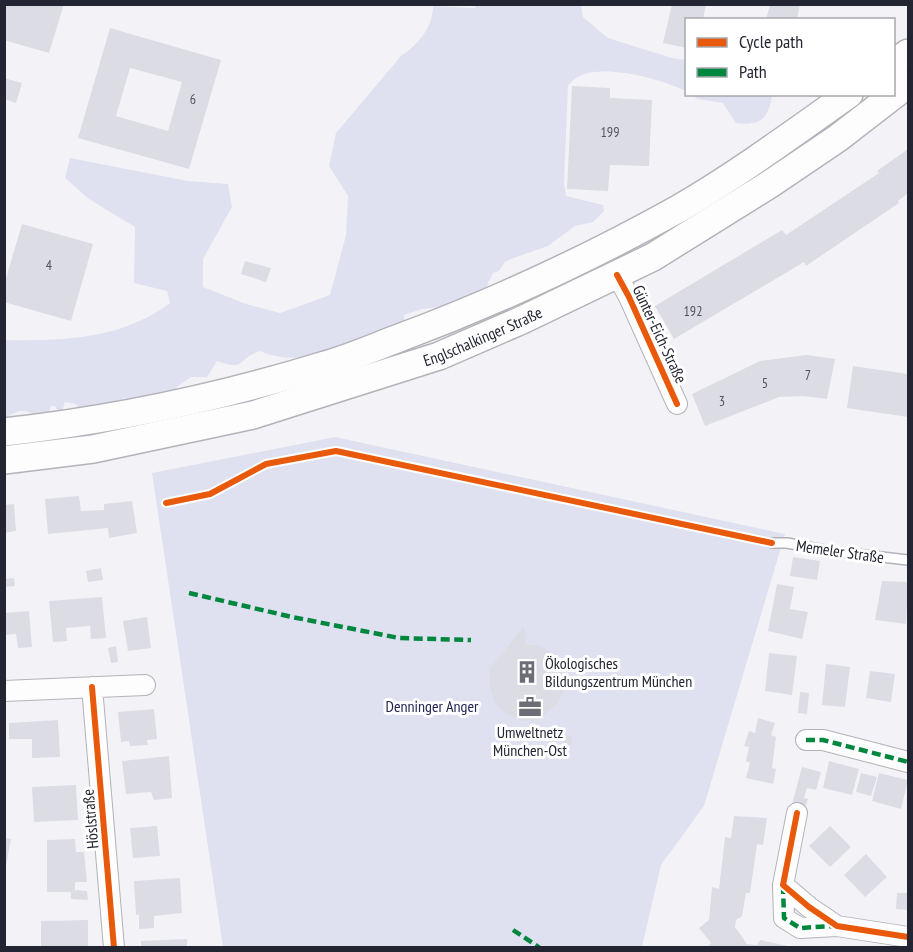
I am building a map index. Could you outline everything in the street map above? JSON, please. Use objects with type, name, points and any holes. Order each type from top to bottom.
[{"type":"main road","points":[[895,62],[909,52]]},
{"type":"main road","name":"Englschalkinger Straße","points":[[895,95],[909,84]]},
{"type":"main road","name":"Englschalkinger Straße","points":[[4,432],[88,421],[245,387],[327,365],[425,328],[584,259],[682,206],[767,152],[846,96]]},
{"type":"main road","name":"Englschalkinger Straße","points":[[4,460],[93,449],[253,416],[439,356],[617,276],[653,257],[770,184],[838,138],[893,96]]},
{"type":"street","name":"Günter-Eich-Straße","points":[[617,276],[629,297],[677,404]]},
{"type":"street","points":[[4,691],[145,685]]},
{"type":"street","name":"Höslstraße","points":[[92,687],[114,948]]},
{"type":"street","points":[[806,740],[823,740],[909,762]]},
{"type":"street","points":[[797,813],[783,885],[837,926],[909,937]]},
{"type":"lane","name":"Memeler Straße","points":[[772,543],[787,543],[830,551],[909,560]]},
{"type":"green space","points":[[477,4],[581,5],[583,17],[608,38],[685,60],[685,91],[650,78],[609,72],[584,74],[568,85],[564,183],[566,196],[603,205],[604,211],[593,222],[575,226],[548,246],[505,262],[499,271],[493,273],[486,288],[474,300],[453,306],[422,309],[404,315],[405,323],[376,336],[367,335],[361,344],[298,358],[285,358],[260,351],[238,365],[217,361],[207,377],[191,377],[166,399],[143,401],[123,398],[115,406],[79,412],[76,404],[65,402],[62,412],[55,406],[51,406],[48,416],[23,411],[5,418],[5,340],[48,340],[112,331],[152,315],[170,303],[167,291],[134,283],[135,227],[89,199],[65,178],[70,158],[188,181],[228,184],[232,207],[203,259],[203,287],[246,304],[280,313],[330,295],[346,235],[348,196],[329,166],[336,133],[401,56],[423,35],[430,21],[433,6],[475,8]]},
{"type":"green space","points":[[693,96],[772,96],[766,115],[757,122],[744,124],[736,123],[723,103]]},
{"type":"green space","name":"Denninger Anger","points":[[335,437],[785,534],[704,806],[661,865],[642,947],[223,947],[152,473]]},
{"type":"building","points":[[4,4],[64,4],[49,53],[4,40]]},
{"type":"building","points":[[672,4],[706,4],[703,18],[685,18],[685,48],[663,43]]},
{"type":"building","points":[[770,4],[800,4],[797,18],[766,18]]},
{"type":"building","points":[[110,28],[221,60],[189,169],[78,138]],"holes":[[[130,68],[182,82],[168,131],[116,116]]]},
{"type":"building","points":[[4,78],[22,83],[16,103],[4,99]]},
{"type":"building","points":[[572,86],[610,88],[610,98],[652,100],[649,166],[610,165],[608,191],[567,189]]},
{"type":"building","points":[[908,149],[908,193],[898,201],[899,203],[806,266],[804,262],[674,339],[655,306],[782,230],[786,235],[879,173],[877,171]]},
{"type":"building","points":[[22,224],[93,244],[71,321],[4,302],[4,285]]},
{"type":"building","points":[[245,261],[271,268],[266,282],[241,274]]},
{"type":"building","points":[[807,355],[835,359],[827,399],[803,396],[779,397],[705,426],[692,394],[760,361]]},
{"type":"building","points":[[853,366],[908,374],[908,417],[847,408]]},
{"type":"building","points":[[79,496],[81,511],[104,510],[104,504],[132,501],[137,533],[109,538],[108,528],[48,534],[45,499]]},
{"type":"building","points":[[14,504],[16,531],[4,533],[4,505]]},
{"type":"building","points":[[793,557],[820,561],[817,580],[790,576]]},
{"type":"building","points":[[101,568],[103,580],[88,582],[86,571]]},
{"type":"building","points":[[14,578],[15,586],[4,587],[4,579]]},
{"type":"building","points":[[882,581],[908,582],[906,624],[875,620]]},
{"type":"building","points":[[777,584],[794,587],[790,609],[808,612],[802,639],[768,631]]},
{"type":"building","points":[[102,597],[106,638],[91,639],[90,626],[66,628],[67,641],[53,642],[49,601]]},
{"type":"building","points":[[29,611],[32,647],[18,648],[16,634],[5,635],[5,613]]},
{"type":"building","points":[[147,617],[151,648],[128,651],[123,621]]},
{"type":"building","name":"Ökologisches Bildungszentrum München","points":[[524,627],[526,645],[538,645],[551,652],[560,661],[564,676],[564,690],[558,703],[538,720],[522,721],[509,715],[495,704],[490,686],[490,668]]},
{"type":"building","points":[[116,646],[118,662],[111,663],[108,648]]},
{"type":"building","points":[[769,653],[797,656],[792,695],[765,691]]},
{"type":"building","points":[[826,664],[850,667],[845,707],[822,705]]},
{"type":"building","points":[[870,671],[895,674],[891,702],[866,698]]},
{"type":"building","points":[[800,692],[809,693],[807,714],[798,713]]},
{"type":"building","points":[[154,709],[157,739],[147,740],[148,745],[130,746],[129,741],[121,742],[118,712]]},
{"type":"building","points":[[758,718],[775,723],[771,735],[776,737],[772,768],[776,769],[773,784],[746,778],[750,763],[746,761],[749,747],[744,746],[749,731],[755,733]]},
{"type":"building","points":[[58,720],[60,757],[32,758],[32,739],[9,739],[9,723]]},
{"type":"building","points":[[564,735],[572,736],[571,745],[563,744]]},
{"type":"building","points":[[169,756],[172,798],[154,800],[151,792],[126,794],[122,761]]},
{"type":"building","points":[[829,761],[859,769],[852,795],[823,788]]},
{"type":"building","points":[[802,767],[821,772],[816,790],[807,788],[804,798],[808,799],[805,808],[792,804]]},
{"type":"building","points":[[861,773],[877,777],[871,796],[856,792]]},
{"type":"building","points":[[879,773],[908,780],[901,809],[872,801]]},
{"type":"building","points":[[76,785],[78,820],[34,822],[32,787]]},
{"type":"building","points":[[734,816],[767,818],[763,845],[757,844],[750,893],[746,893],[742,916],[736,920],[735,927],[747,944],[757,945],[760,940],[798,948],[706,948],[711,943],[699,928],[709,920],[712,887],[719,889],[725,837],[731,838]]},
{"type":"building","points":[[157,826],[160,856],[133,858],[130,828]]},
{"type":"building","points":[[830,826],[851,847],[830,867],[809,846]]},
{"type":"building","points":[[4,838],[11,839],[6,866],[4,866]]},
{"type":"building","points":[[75,839],[76,852],[84,852],[87,882],[75,882],[75,890],[87,891],[88,900],[71,899],[71,892],[47,892],[47,840]]},
{"type":"building","points":[[866,854],[887,877],[865,897],[844,875]]},
{"type":"building","points":[[180,878],[182,913],[154,916],[154,928],[139,929],[134,881]]},
{"type":"building","points":[[897,893],[908,893],[908,910],[896,909]]},
{"type":"building","points":[[88,920],[88,948],[41,948],[41,921]]},
{"type":"building","points":[[187,939],[187,948],[141,948],[141,941]]},
{"type":"marked path","points":[[189,593],[292,617],[399,638],[471,640]]},
{"type":"marked path","points":[[806,740],[823,740],[908,762]]},
{"type":"marked path","points":[[783,885],[784,918],[800,928],[835,926]]},
{"type":"marked path","points":[[513,930],[540,948]]},
{"type":"cycle path","points":[[617,275],[677,404]]},
{"type":"cycle path","points":[[166,503],[210,494],[266,464],[336,451],[772,543]]},
{"type":"cycle path","points":[[92,687],[114,948]]},
{"type":"cycle path","points":[[797,813],[783,885],[837,926],[908,937]]},
{"type":"place","name":"Ökologisches Bildungszentrum München","points":[[527,672]]},
{"type":"place","name":"Umweltnetz München-Ost","points":[[530,707]]}]
